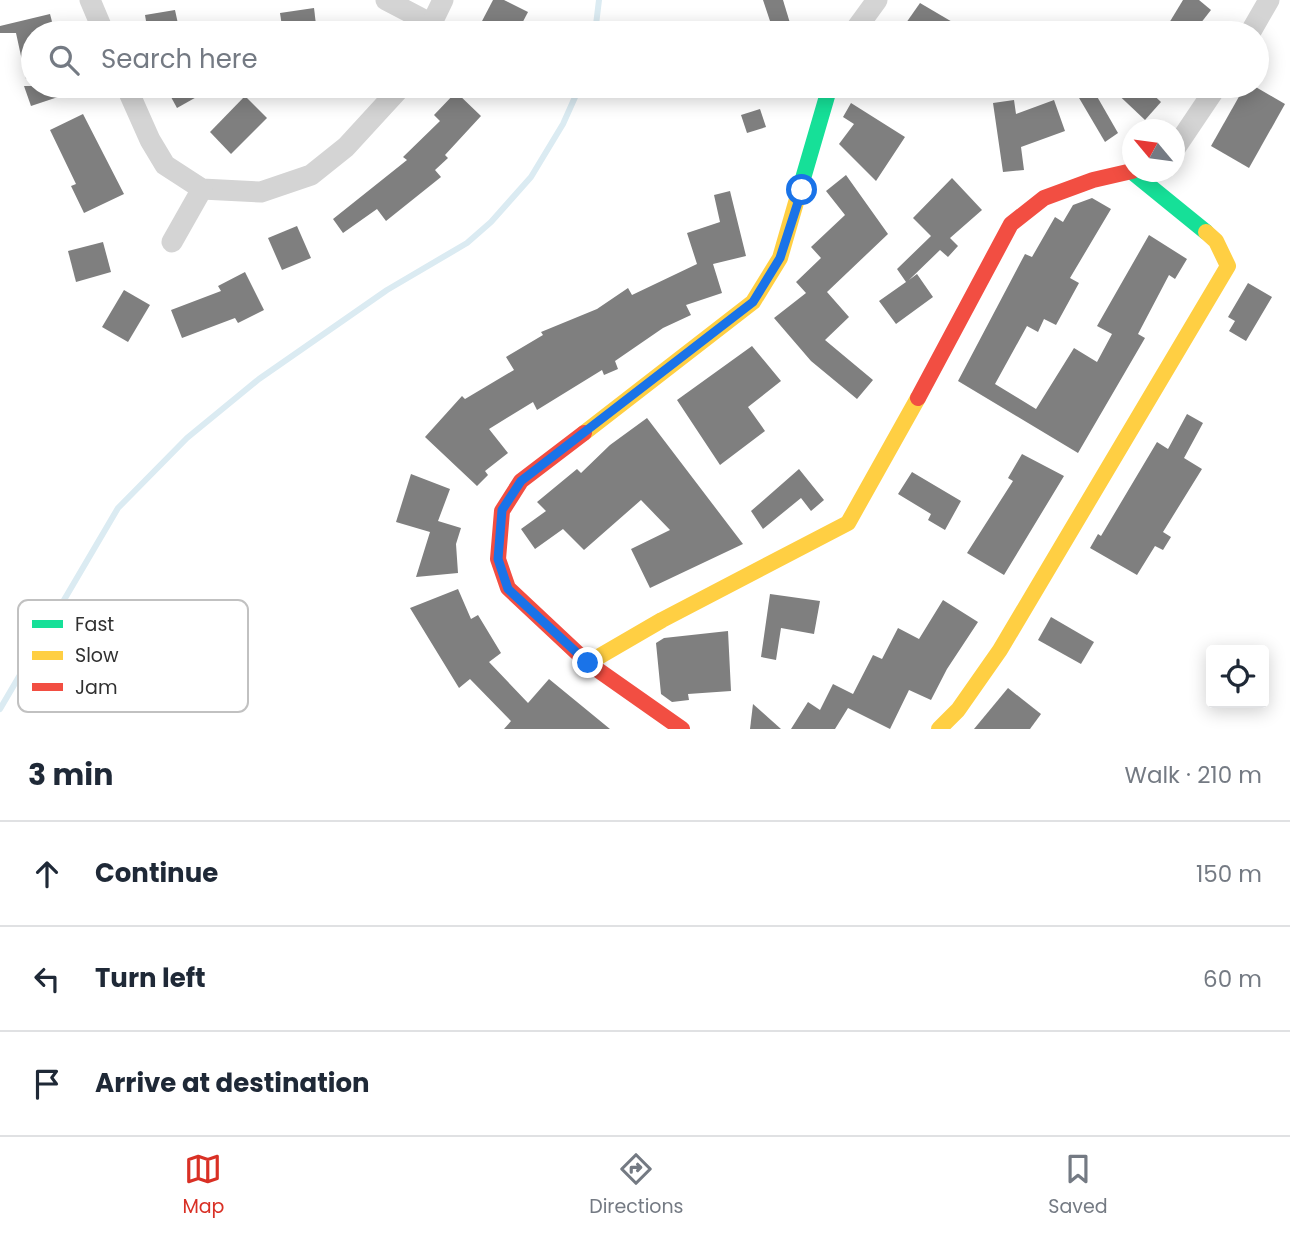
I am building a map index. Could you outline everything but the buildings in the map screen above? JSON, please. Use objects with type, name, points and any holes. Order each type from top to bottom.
[{"type":"street","points":[[90,0],[99,21]]},
{"type":"street","points":[[386,0],[418,21]]},
{"type":"street","points":[[434,21],[443,0]]},
{"type":"street","points":[[862,21],[877,0]]},
{"type":"street","points":[[1256,21],[1266,2]]},
{"type":"street","points":[[131,98],[150,140],[166,165],[202,189],[261,192],[311,176],[346,147],[391,98]]},
{"type":"street","points":[[682,729],[588,663],[508,589],[498,559],[502,510],[521,481],[753,302],[780,258],[827,98]]},
{"type":"street","points":[[1185,134],[1209,98]]},
{"type":"street","points":[[588,663],[662,620],[848,523],[908,420],[1011,224],[1044,198],[1093,180],[1122,173]]},
{"type":"street","points":[[939,729],[958,710],[1000,650],[1228,266],[1216,241],[1145,182]]},
{"type":"street","points":[[172,242],[202,189]]},
{"type":"waterway","points":[[596,21],[599,0]]},
{"type":"waterway","points":[[64,600],[118,508],[187,438],[259,379],[387,290],[467,243],[491,222],[531,177],[563,124],[575,98]]},
{"type":"waterway","points":[[0,709],[18,678]]},
{"type":"traffic: fast","points":[[797,199],[826,98]]},
{"type":"traffic: fast","points":[[1145,182],[1206,232]]},
{"type":"traffic: slow","points":[[584,433],[753,302],[780,258],[797,199]]},
{"type":"traffic: slow","points":[[939,729],[958,710],[1000,650],[1228,266],[1216,241],[1206,232]]},
{"type":"traffic: slow","points":[[588,663],[662,620],[848,523],[918,398]]},
{"type":"traffic: jam","points":[[918,398],[1011,224],[1044,198],[1093,180],[1122,173]]},
{"type":"traffic: jam","points":[[584,433],[521,481],[502,511],[498,559],[508,588],[588,663],[682,729]]},
{"type":"route","points":[[588,663],[508,589],[498,559],[502,510],[521,481],[753,302],[780,258],[802,190]]}]
